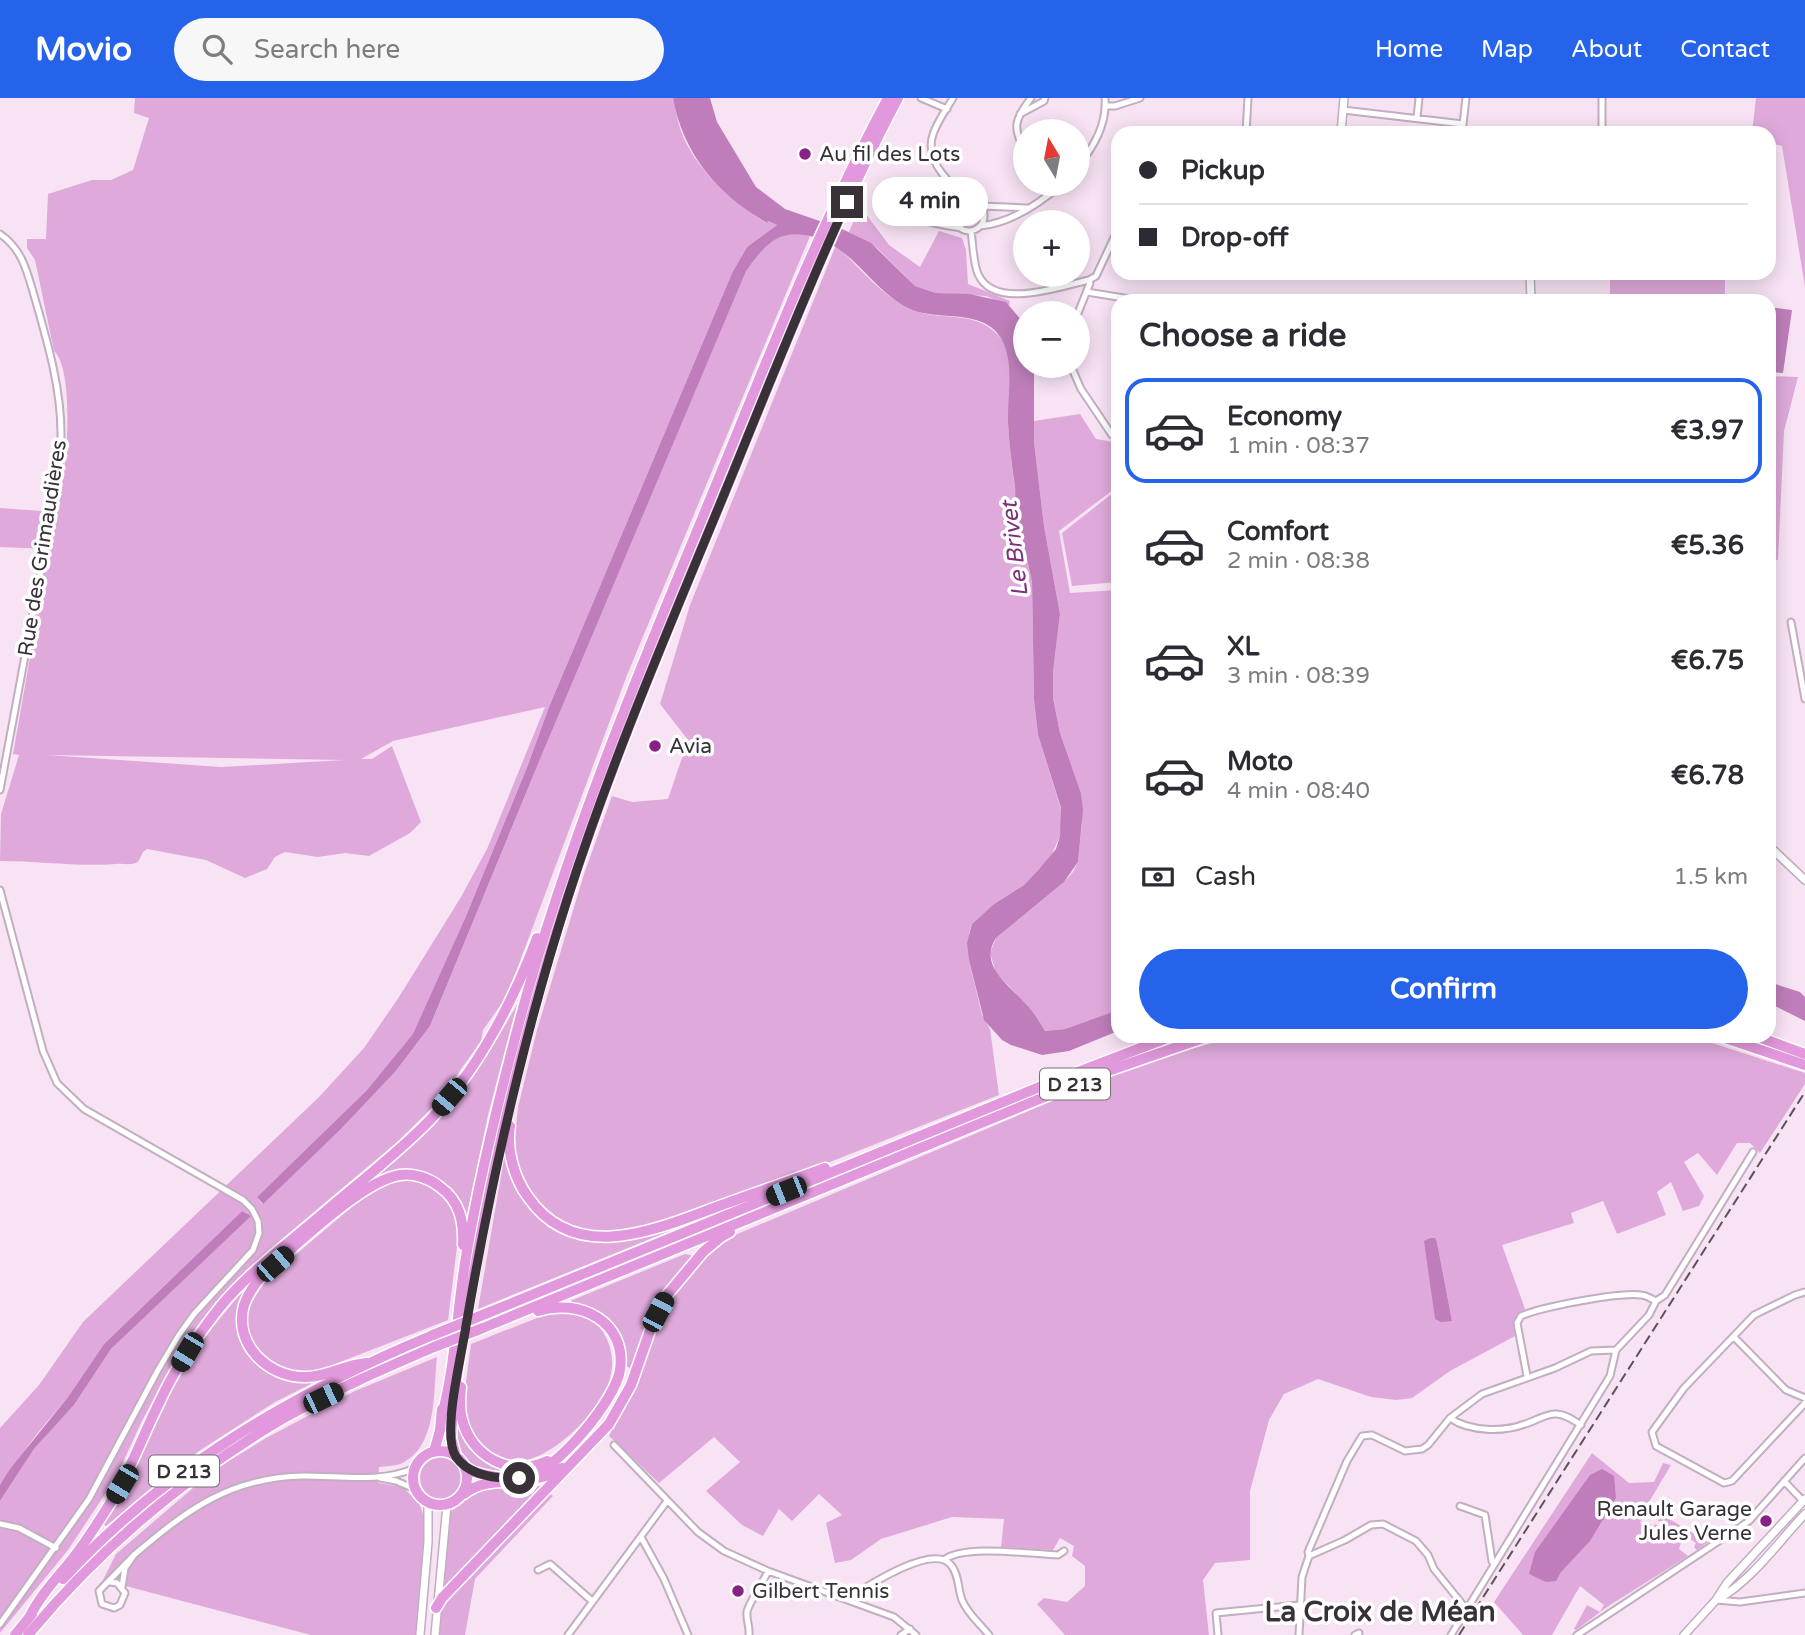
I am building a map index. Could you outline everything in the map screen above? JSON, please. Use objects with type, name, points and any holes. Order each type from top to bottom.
[{"type":"highway","points":[[456,1456],[450,1433],[481,1239],[512,1099],[551,950],[608,779],[828,244],[835,215],[888,98]]},
{"type":"highway","points":[[434,1452],[477,1197],[518,1025],[577,833],[614,733],[816,244],[835,215],[898,98]]},
{"type":"highway","points":[[29,1618],[38,1598],[74,1556],[122,1484],[173,1377],[187,1352],[220,1307],[257,1270],[404,1145],[449,1097],[468,1074],[496,1028],[522,979],[539,935],[547,928]]},
{"type":"highway","name":"D 213","points":[[15,1635],[66,1575],[139,1507],[194,1464],[278,1409],[367,1363],[433,1335],[1095,1064],[1153,1043]]},
{"type":"highway","name":"D 213","points":[[28,1635],[69,1589],[121,1538],[231,1451],[309,1405],[434,1347],[1105,1072],[1189,1043]]},
{"type":"highway","points":[[1752,1043],[1805,1054]]},
{"type":"highway","points":[[1767,1043],[1805,1065]]},
{"type":"highway","points":[[512,1099],[514,1110],[509,1130],[510,1150],[525,1194],[549,1220],[563,1228],[598,1238],[650,1230],[848,1160],[860,1161]]},
{"type":"highway","points":[[367,1363],[354,1364],[309,1378],[292,1377],[274,1371],[252,1351],[243,1324],[244,1307],[253,1287],[264,1273],[354,1198],[372,1185],[393,1176],[419,1176],[440,1186],[449,1194],[459,1210],[463,1227],[460,1267],[444,1361],[442,1415]]},
{"type":"highway","points":[[436,1608],[450,1590],[609,1424],[635,1377],[652,1325],[667,1295],[703,1252],[721,1237],[757,1220],[763,1212]]},
{"type":"highway","points":[[466,1469],[500,1477],[528,1477],[543,1469],[590,1423],[613,1391],[621,1367],[618,1344],[603,1322],[575,1307],[549,1308],[511,1322],[497,1322]]},
{"type":"highway","points":[[463,1349],[461,1415],[469,1437],[480,1452],[496,1462],[514,1467],[528,1467],[557,1458]]},
{"type":"highway","points":[[461,1497],[467,1484],[466,1469],[456,1456],[449,1452],[426,1455],[415,1468],[415,1489],[428,1503],[447,1505],[461,1497],[471,1488],[483,1484],[522,1482],[546,1477],[580,1456]]},
{"type":"main road","points":[[1342,126],[1344,98]]},
{"type":"main road","points":[[1776,853],[1805,880]]},
{"type":"main road","points":[[1684,1635],[1694,1631],[1727,1583],[1804,1500]]},
{"type":"main road","points":[[420,1635],[428,1542],[428,1503]]},
{"type":"main road","points":[[435,1635],[447,1505]]},
{"type":"main road","points":[[1716,1600],[1731,1592],[1805,1514]]},
{"type":"street","points":[[921,98],[930,99],[947,109]]},
{"type":"street","points":[[953,98],[933,133],[931,146],[933,157],[947,180],[980,206],[1012,209],[1030,207]]},
{"type":"street","points":[[1018,119],[1031,98]]},
{"type":"street","points":[[1020,114],[1045,98]]},
{"type":"street","points":[[1090,147],[1098,135],[1105,98]]},
{"type":"street","points":[[1105,106],[1115,106],[1140,98]]},
{"type":"street","points":[[1246,126],[1248,98]]},
{"type":"street","points":[[1417,118],[1419,98]]},
{"type":"street","points":[[1343,110],[1463,124],[1466,98]]},
{"type":"street","points":[[1602,98],[1602,126]]},
{"type":"street","points":[[947,180],[955,220],[961,228]]},
{"type":"street","points":[[915,216],[911,209],[911,190],[903,189],[901,207],[915,216],[971,231],[1003,221],[1047,196]]},
{"type":"street","points":[[939,224],[955,213],[961,204],[971,201]]},
{"type":"street","points":[[980,206],[984,216],[980,226]]},
{"type":"street","points":[[971,231],[977,272],[983,281],[1005,294],[1018,295],[1056,287]]},
{"type":"street","name":"Rue des Grimaudières","points":[[0,234],[11,241],[20,252],[26,267],[58,396],[61,435],[52,515],[0,790]]},
{"type":"street","points":[[1090,280],[1096,276],[1111,244]]},
{"type":"street","points":[[1083,301],[1088,287]]},
{"type":"street","points":[[1087,292],[1111,296]]},
{"type":"street","points":[[1077,378],[1081,389],[1111,434]]},
{"type":"street","points":[[1791,622],[1805,699]]},
{"type":"street","points":[[0,890],[43,1051],[57,1083],[84,1109],[243,1200],[258,1221],[259,1233],[253,1250],[190,1322],[169,1351],[89,1499],[0,1624]]},
{"type":"street","points":[[1451,1635],[1610,1376],[1616,1350],[1649,1315],[1656,1301],[1665,1295],[1753,1152]]},
{"type":"street","points":[[1805,1292],[1760,1311],[1684,1388],[1652,1432],[1656,1446],[1724,1483],[1732,1481],[1805,1403]]},
{"type":"street","points":[[1527,1376],[1517,1323],[1521,1316],[1618,1295],[1642,1295],[1656,1301]]},
{"type":"street","points":[[1734,1337],[1786,1390],[1805,1398]]},
{"type":"street","points":[[1299,1635],[1302,1577],[1308,1552],[1347,1461],[1362,1436],[1373,1435],[1405,1451],[1414,1451],[1428,1445],[1451,1418],[1482,1394],[1555,1368],[1591,1351],[1616,1350]]},
{"type":"street","points":[[1451,1418],[1471,1426],[1508,1429],[1549,1414],[1559,1414],[1581,1425]]},
{"type":"street","points":[[614,1445],[698,1532],[724,1551],[768,1571],[894,1617],[916,1635]]},
{"type":"street","points":[[1580,1634],[1749,1521],[1805,1458]]},
{"type":"street","points":[[134,1555],[122,1576],[125,1598],[114,1608],[106,1607],[99,1598],[103,1585],[110,1582],[134,1555],[186,1512],[212,1498],[246,1485],[286,1477],[374,1477],[404,1473],[415,1468]]},
{"type":"street","points":[[374,1477],[396,1481],[415,1489]]},
{"type":"street","points":[[1784,1480],[1804,1500]]},
{"type":"street","points":[[568,1635],[667,1501]]},
{"type":"street","points":[[1460,1506],[1485,1515],[1494,1564]]},
{"type":"street","points":[[1309,1556],[1377,1523],[1383,1524],[1416,1541],[1465,1609]]},
{"type":"street","points":[[0,1524],[19,1528],[56,1548]]},
{"type":"street","points":[[641,1537],[664,1579],[688,1635]]},
{"type":"street","points":[[944,1560],[950,1555],[966,1551],[1058,1555],[1064,1551]]},
{"type":"street","points":[[847,1599],[908,1566],[938,1558],[954,1570],[966,1608],[989,1635]]},
{"type":"street","points":[[538,1570],[550,1564],[592,1601]]},
{"type":"street","points":[[749,1635],[748,1607],[760,1590],[768,1571]]},
{"type":"street","points":[[110,1582],[122,1587]]},
{"type":"street","points":[[1716,1600],[1740,1602],[1805,1593]]},
{"type":"street","points":[[1218,1635],[1216,1612],[1299,1605]]},
{"type":"street","points":[[901,1635],[910,1629]]},
{"type":"shaded area","points":[[135,98],[673,98],[687,145],[705,171],[741,205],[766,223],[768,221],[777,225],[747,247],[732,273],[549,707],[466,916],[413,1035],[367,1090],[257,1197],[262,1204],[340,1130],[395,1072],[430,1026],[746,270],[766,246],[779,236],[794,232],[810,236],[627,675],[507,996],[483,1030],[481,1041],[437,1103],[396,1143],[270,1249],[226,1292],[183,1346],[143,1419],[115,1479],[68,1550],[0,1633],[0,1501],[34,1449],[74,1405],[111,1349],[250,1216],[242,1211],[104,1344],[68,1397],[0,1485],[0,1428],[39,1385],[83,1322],[319,1097],[364,1048],[461,897],[487,849],[545,707],[393,741],[361,759],[372,759],[392,746],[421,822],[410,833],[369,856],[345,853],[318,857],[285,852],[275,857],[267,869],[245,878],[206,860],[147,849],[138,862],[130,864],[0,861],[1,814],[19,755],[13,754],[49,549],[0,547],[0,508],[55,512],[66,454],[65,381],[61,363],[54,351],[35,260],[27,248],[27,239],[46,239],[48,194],[92,180],[111,180],[133,170],[149,118],[134,113]],"holes":[[[47,755],[345,760],[221,767]]]},
{"type":"shaded area","points":[[673,98],[710,98],[717,122],[756,187],[785,209],[840,228],[871,243],[915,286],[936,293],[969,294],[1006,302],[1013,310],[1013,378],[1034,378],[1034,442],[1044,526],[1060,614],[1053,672],[1053,698],[1060,733],[1081,793],[1083,810],[1078,862],[1064,882],[996,938],[991,948],[991,957],[998,974],[1031,1009],[1045,1031],[1065,1029],[1111,1013],[1111,1034],[1069,1051],[1042,1055],[1011,1045],[1002,1040],[984,1020],[969,960],[967,943],[972,924],[994,904],[1024,885],[1056,849],[1060,836],[1061,808],[1038,735],[1034,700],[1032,582],[1016,511],[1008,423],[1009,373],[1004,344],[996,332],[974,319],[908,308],[882,289],[848,256],[821,239],[805,235],[786,235],[764,248],[746,271],[430,1026],[395,1072],[340,1130],[263,1204],[257,1197],[367,1090],[413,1034],[466,916],[549,707],[732,273],[747,247],[777,225],[768,221],[767,223],[749,212],[718,186],[694,155],[685,137]]},
{"type":"shaded area","points":[[1756,98],[1805,98],[1805,287],[1782,146],[1776,145],[1776,126],[1753,126]]},
{"type":"shaded area","points":[[860,206],[889,245],[920,267],[939,231],[962,238],[966,250],[968,284],[1010,301],[1009,305],[986,296],[936,293],[915,286],[877,248],[849,232]]},
{"type":"shaded area","points":[[836,245],[898,302],[919,312],[966,319],[988,327],[998,335],[1008,354],[1008,423],[1015,507],[1032,582],[1034,700],[1038,735],[1063,816],[1060,836],[1051,856],[1024,885],[994,904],[972,924],[969,934],[969,960],[982,1015],[990,1029],[999,1095],[710,1206],[714,1213],[478,1309],[505,1153],[514,1142],[518,1107],[537,1030],[584,874],[612,796],[632,802],[668,799],[688,740],[660,704],[690,605]]},
{"type":"shaded area","points":[[1610,280],[1725,280],[1725,294],[1610,294]]},
{"type":"shaded area","points":[[1776,308],[1792,310],[1783,373],[1776,372]]},
{"type":"shaded area","points":[[1776,376],[1798,377],[1784,431],[1778,560]]},
{"type":"shaded area","points":[[1080,414],[1096,439],[1111,442],[1111,491],[1059,531],[1070,593],[1111,590],[1111,1013],[1065,1029],[1045,1031],[1026,1004],[996,973],[990,953],[996,938],[1073,872],[1078,862],[1082,823],[1081,793],[1060,733],[1053,698],[1053,672],[1060,614],[1044,526],[1034,421]]},
{"type":"shaded area","points":[[1111,494],[1111,583],[1072,586],[1062,533]]},
{"type":"shaded area","points":[[1776,984],[1800,992],[1805,997],[1805,1021],[1776,1006]]},
{"type":"shaded area","points":[[517,1005],[488,1115],[467,1215],[459,1230],[448,1320],[308,1372],[311,1384],[275,1402],[199,1451],[106,1526],[103,1524],[139,1458],[171,1389],[203,1339],[248,1284],[268,1278],[372,1190],[368,1182],[404,1153],[449,1108],[490,1050]]},
{"type":"shaded area","points":[[1213,1043],[1712,1043],[1805,1073],[1805,1084],[1760,1153],[1750,1143],[1737,1143],[1717,1175],[1698,1153],[1684,1162],[1704,1196],[1699,1206],[1683,1211],[1671,1182],[1657,1192],[1666,1215],[1617,1234],[1603,1201],[1571,1213],[1574,1223],[1502,1245],[1525,1309],[1516,1320],[1515,1336],[1450,1371],[1412,1398],[1396,1400],[1371,1397],[1318,1379],[1284,1394],[1269,1420],[1250,1491],[1250,1560],[1215,1563],[1203,1580],[1209,1635],[1065,1635],[1037,1604],[1044,1598],[1067,1602],[1085,1586],[1085,1566],[1072,1556],[1074,1546],[1060,1538],[1053,1550],[1001,1547],[1004,1519],[952,1517],[881,1539],[851,1560],[835,1563],[826,1523],[842,1515],[819,1494],[792,1521],[779,1509],[763,1536],[742,1525],[706,1491],[740,1462],[714,1437],[659,1483],[609,1436],[640,1372],[625,1366],[624,1344],[603,1314],[570,1301],[685,1254],[694,1256],[728,1238],[1123,1071]],"holes":[[[1425,1241],[1437,1242],[1452,1321],[1435,1318]]]},
{"type":"shaded area","points":[[242,1211],[251,1216],[111,1349],[74,1405],[34,1449],[0,1501],[0,1485],[10,1469],[68,1397],[104,1344]]},
{"type":"shaded area","points":[[1435,1238],[1437,1242],[1452,1321],[1441,1322],[1435,1319],[1424,1241]]},
{"type":"shaded area","points":[[568,1312],[594,1323],[607,1339],[612,1360],[609,1383],[604,1394],[583,1422],[552,1449],[527,1460],[514,1462],[490,1453],[470,1428],[466,1417],[465,1397],[471,1344],[547,1314]]},
{"type":"shaded area","points":[[437,1357],[434,1402],[421,1445],[412,1456],[400,1464],[379,1467],[378,1483],[402,1487],[419,1502],[425,1521],[417,1635],[311,1635],[103,1580],[116,1554],[214,1470],[266,1438],[355,1391]]},
{"type":"shaded area","points":[[458,1424],[469,1445],[482,1458],[522,1474],[484,1470],[470,1461],[457,1445]]},
{"type":"shaded area","points":[[1592,1453],[1629,1483],[1654,1482],[1663,1463],[1671,1465],[1640,1517],[1640,1523],[1647,1526],[1655,1524],[1670,1531],[1668,1526],[1657,1520],[1661,1514],[1708,1542],[1697,1550],[1694,1547],[1696,1543],[1683,1537],[1679,1549],[1688,1556],[1607,1607],[1576,1630],[1574,1629],[1587,1605],[1600,1612],[1604,1605],[1580,1586],[1552,1635],[1523,1635],[1494,1602]]},
{"type":"shaded area","points":[[441,1457],[456,1463],[462,1478],[456,1493],[441,1499],[426,1493],[420,1478],[426,1463]]},
{"type":"shaded area","points":[[1602,1469],[1614,1476],[1616,1498],[1590,1541],[1556,1581],[1546,1582],[1529,1574],[1535,1552],[1590,1475]]},
{"type":"shaded area","points":[[540,1486],[553,1496],[475,1579],[465,1635],[438,1635],[442,1607],[440,1590],[450,1512],[463,1503],[475,1489]]},
{"type":"railway","points":[[1459,1635],[1805,1092]]},
{"type":"place","name":"Au fil des Lots","points":[[805,154]]},
{"type":"place","name":"Avia","points":[[655,746]]},
{"type":"place","name":"Renault Garage Jules Verne","points":[[1766,1521]]},
{"type":"place","name":"Gilbert Tennis","points":[[738,1591]]},
{"type":"district","name":"La Croix de Méan","points":[[1380,1611]]},
{"type":"route","points":[[519,1478],[482,1474],[466,1469],[456,1456],[450,1433],[481,1239],[523,1052],[568,897],[614,763],[777,365],[847,202]]},
{"type":"water label","name":"Le Brivet","points":[[1014,549]]}]
